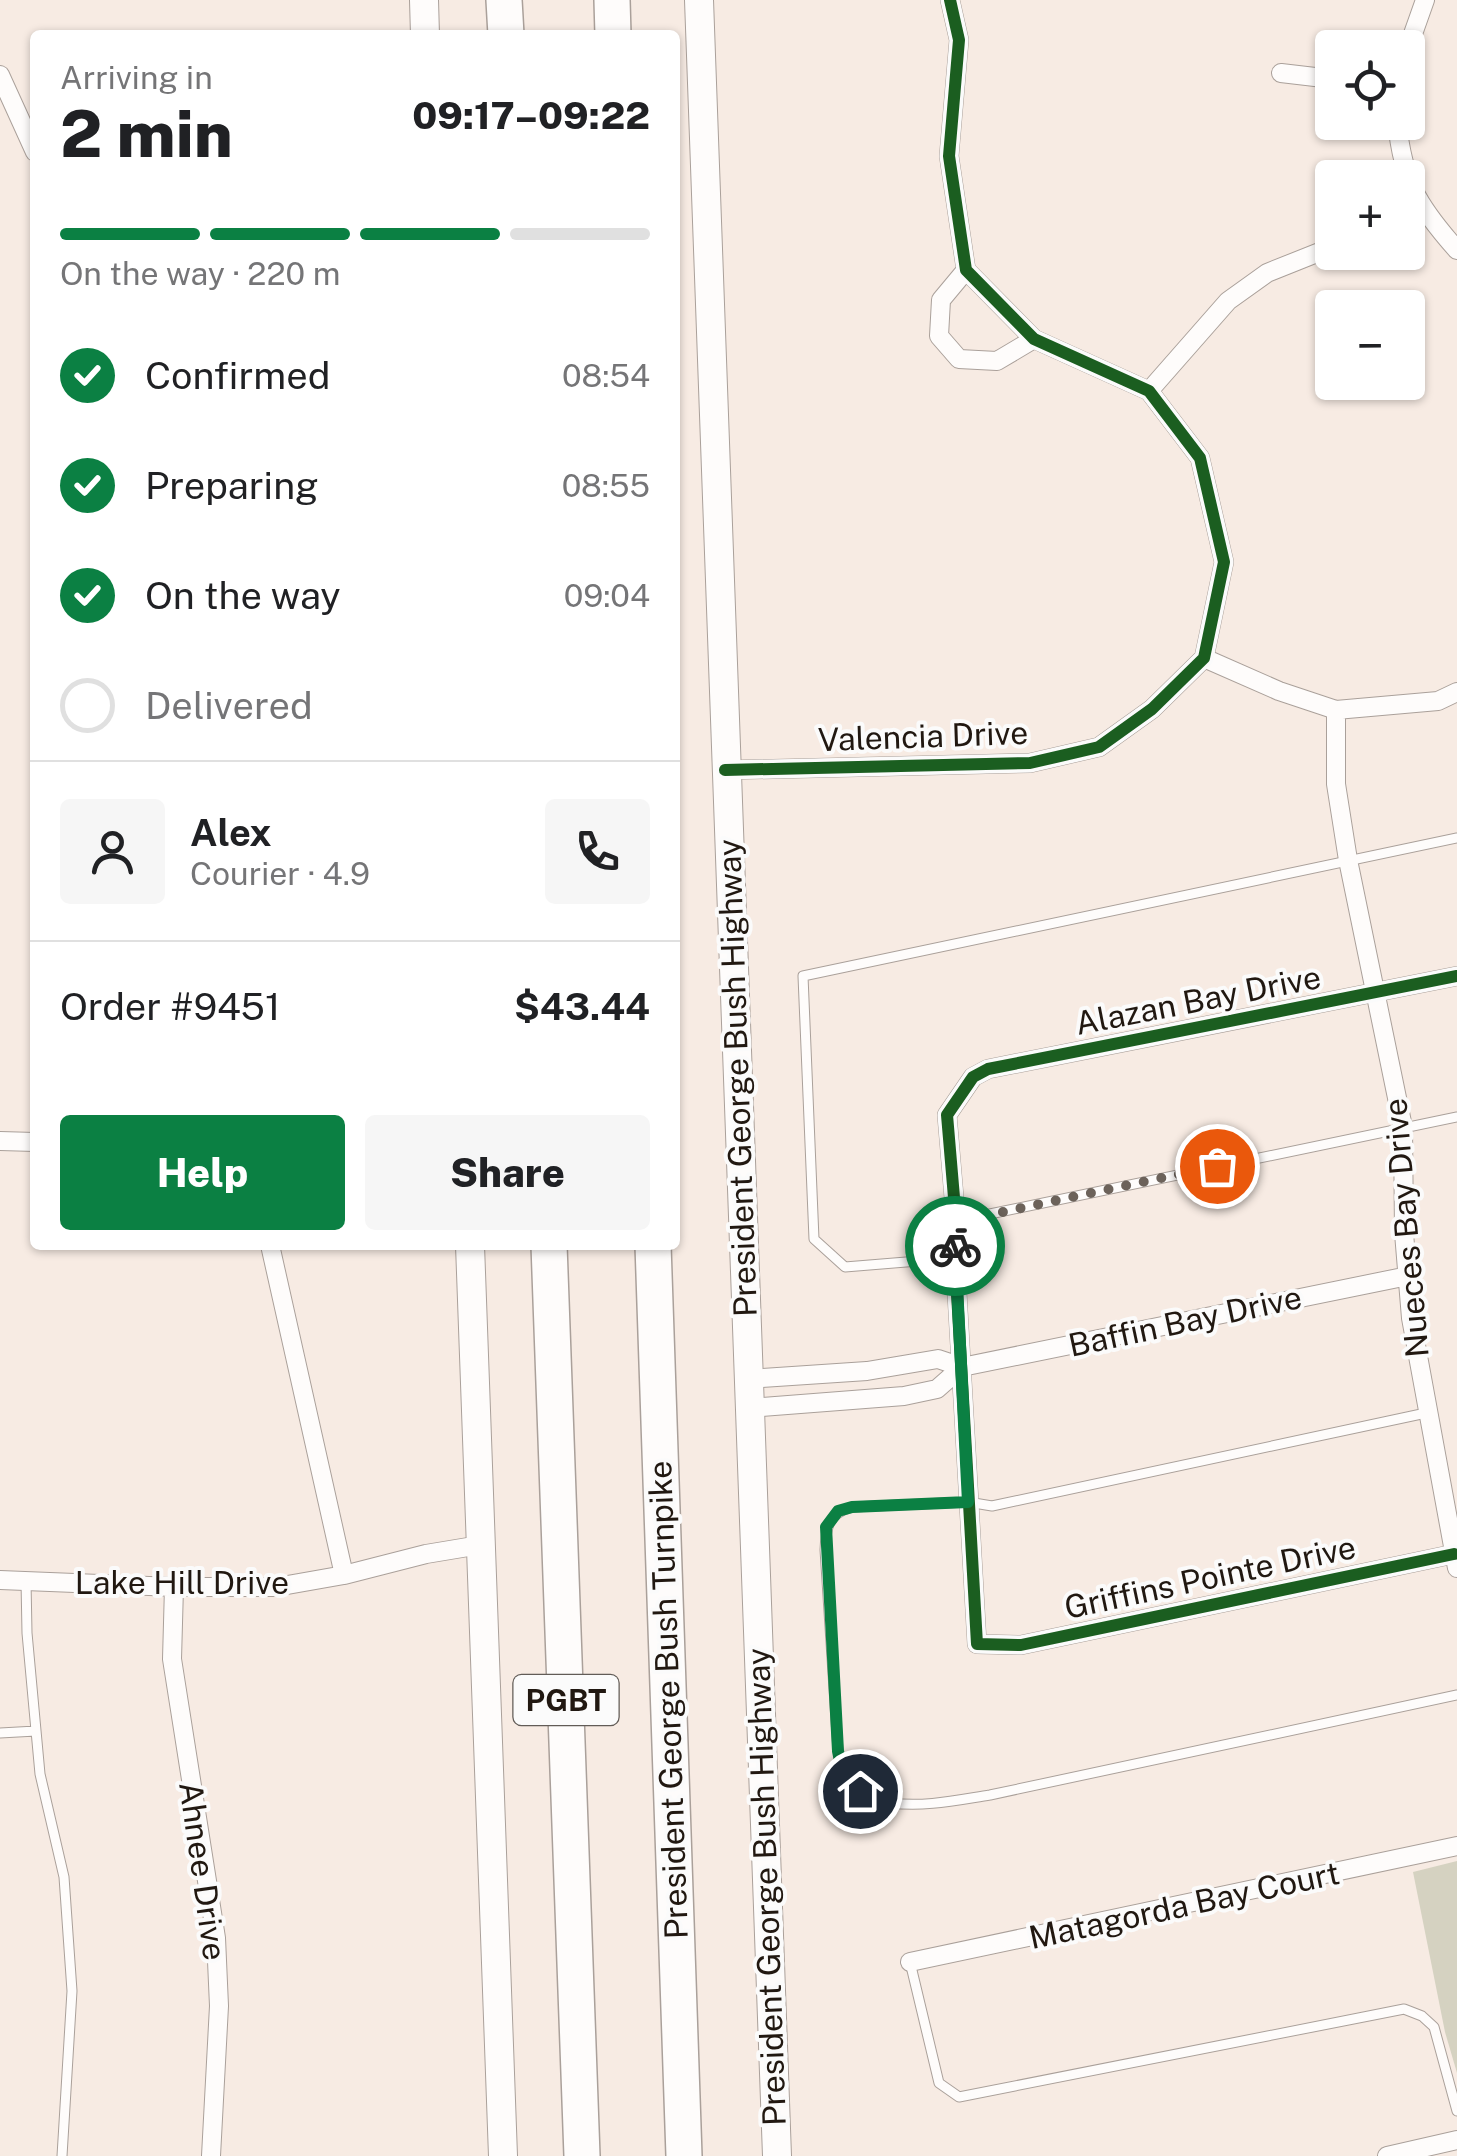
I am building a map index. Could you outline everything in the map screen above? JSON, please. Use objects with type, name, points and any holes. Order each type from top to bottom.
[{"type":"highway","points":[[504,0],[506,30]]},
{"type":"highway","points":[[612,0],[613,30]]},
{"type":"highway","name":"PGBT","points":[[549,1250],[582,2156]]},
{"type":"highway","name":"President George Bush Turnpike","points":[[653,1250],[684,2156]]},
{"type":"main road","points":[[424,0],[426,30]]},
{"type":"main road","name":"President George Bush Highway","points":[[699,0],[776,2156]]},
{"type":"main road","points":[[470,1250],[503,2156]]},
{"type":"street","points":[[950,0],[960,40],[949,156],[966,270],[1034,339],[1149,391],[1200,458],[1224,562],[1204,658],[1278,691],[1336,710],[1438,701],[1457,692]]},
{"type":"street","points":[[1414,30],[1425,0]]},
{"type":"street","points":[[1281,72],[1315,77]]},
{"type":"street","points":[[0,74],[30,141]]},
{"type":"street","points":[[1425,223],[1457,250]]},
{"type":"street","points":[[1149,391],[1228,301],[1268,273],[1315,254]]},
{"type":"street","points":[[966,270],[941,300],[939,336],[959,359],[997,361],[1034,339]]},
{"type":"street","name":"Valencia Drive","points":[[725,770],[1030,763],[1099,747],[1152,709],[1204,658]]},
{"type":"street","name":"Nueces Bay Drive","points":[[1336,710],[1336,784],[1348,860],[1403,1127],[1411,1318],[1456,1561]]},
{"type":"street","name":"Alazan Bay Drive","points":[[956,1222],[947,1115],[974,1077],[988,1069],[1457,976]]},
{"type":"street","points":[[0,1141],[30,1142]]},
{"type":"street","points":[[956,1222],[968,1502]]},
{"type":"street","points":[[271,1250],[344,1575]]},
{"type":"street","name":"Baffin Bay Drive","points":[[748,1394],[904,1396],[937,1389],[962,1367],[1408,1276]]},
{"type":"street","name":"Baffin Bay Drive","points":[[748,1394],[938,1359],[962,1367]]},
{"type":"street","name":"Griffins Pointe Drive","points":[[968,1502],[977,1644],[1021,1645],[1456,1561]]},
{"type":"street","name":"Lake Hill Drive","points":[[0,1580],[276,1587],[480,1546]]},
{"type":"street","name":"Ahnee Drive","points":[[174,1587],[172,1660],[216,1938],[219,2006],[211,2156]]},
{"type":"street","name":"Matagorda Bay Court","points":[[910,1962],[1457,1846]]},
{"type":"street","points":[[1387,2156],[1457,2140]]},
{"type":"lane","points":[[955,1258],[846,1267],[814,1239],[802,976],[1457,838]]},
{"type":"lane","points":[[956,1222],[1457,1118]]},
{"type":"lane","points":[[1426,1413],[992,1506],[968,1502],[852,1507],[838,1511],[826,1527],[826,1568],[841,1766],[860,1791],[882,1802],[924,1805],[990,1795],[1457,1696]]},
{"type":"lane","points":[[26,1581],[40,1774],[64,1877],[72,1991],[62,2156]]},
{"type":"lane","points":[[0,1733],[36,1731]]},
{"type":"lane","points":[[910,1962],[939,2082],[959,2097],[1404,2009],[1422,2016],[1434,2027],[1457,2111]]},
{"type":"shaded area","points":[[1457,1861],[1457,2073],[1413,1872]]},
{"type":"cycle path","points":[[725,770],[1030,763],[1099,747],[1152,709],[1204,658],[1224,562],[1200,458],[1149,391],[1034,339],[966,270],[949,156],[959,40],[950,0]]},
{"type":"cycle path","points":[[1454,1554],[1021,1645],[977,1644],[947,1115],[973,1077],[988,1069],[1457,976]]},
{"type":"way so far","points":[[955,1246],[956,1222],[1217,1166]]},
{"type":"route","points":[[860,1791],[841,1766],[838,1751],[826,1527],[838,1511],[852,1507],[968,1502],[955,1246]]}]
